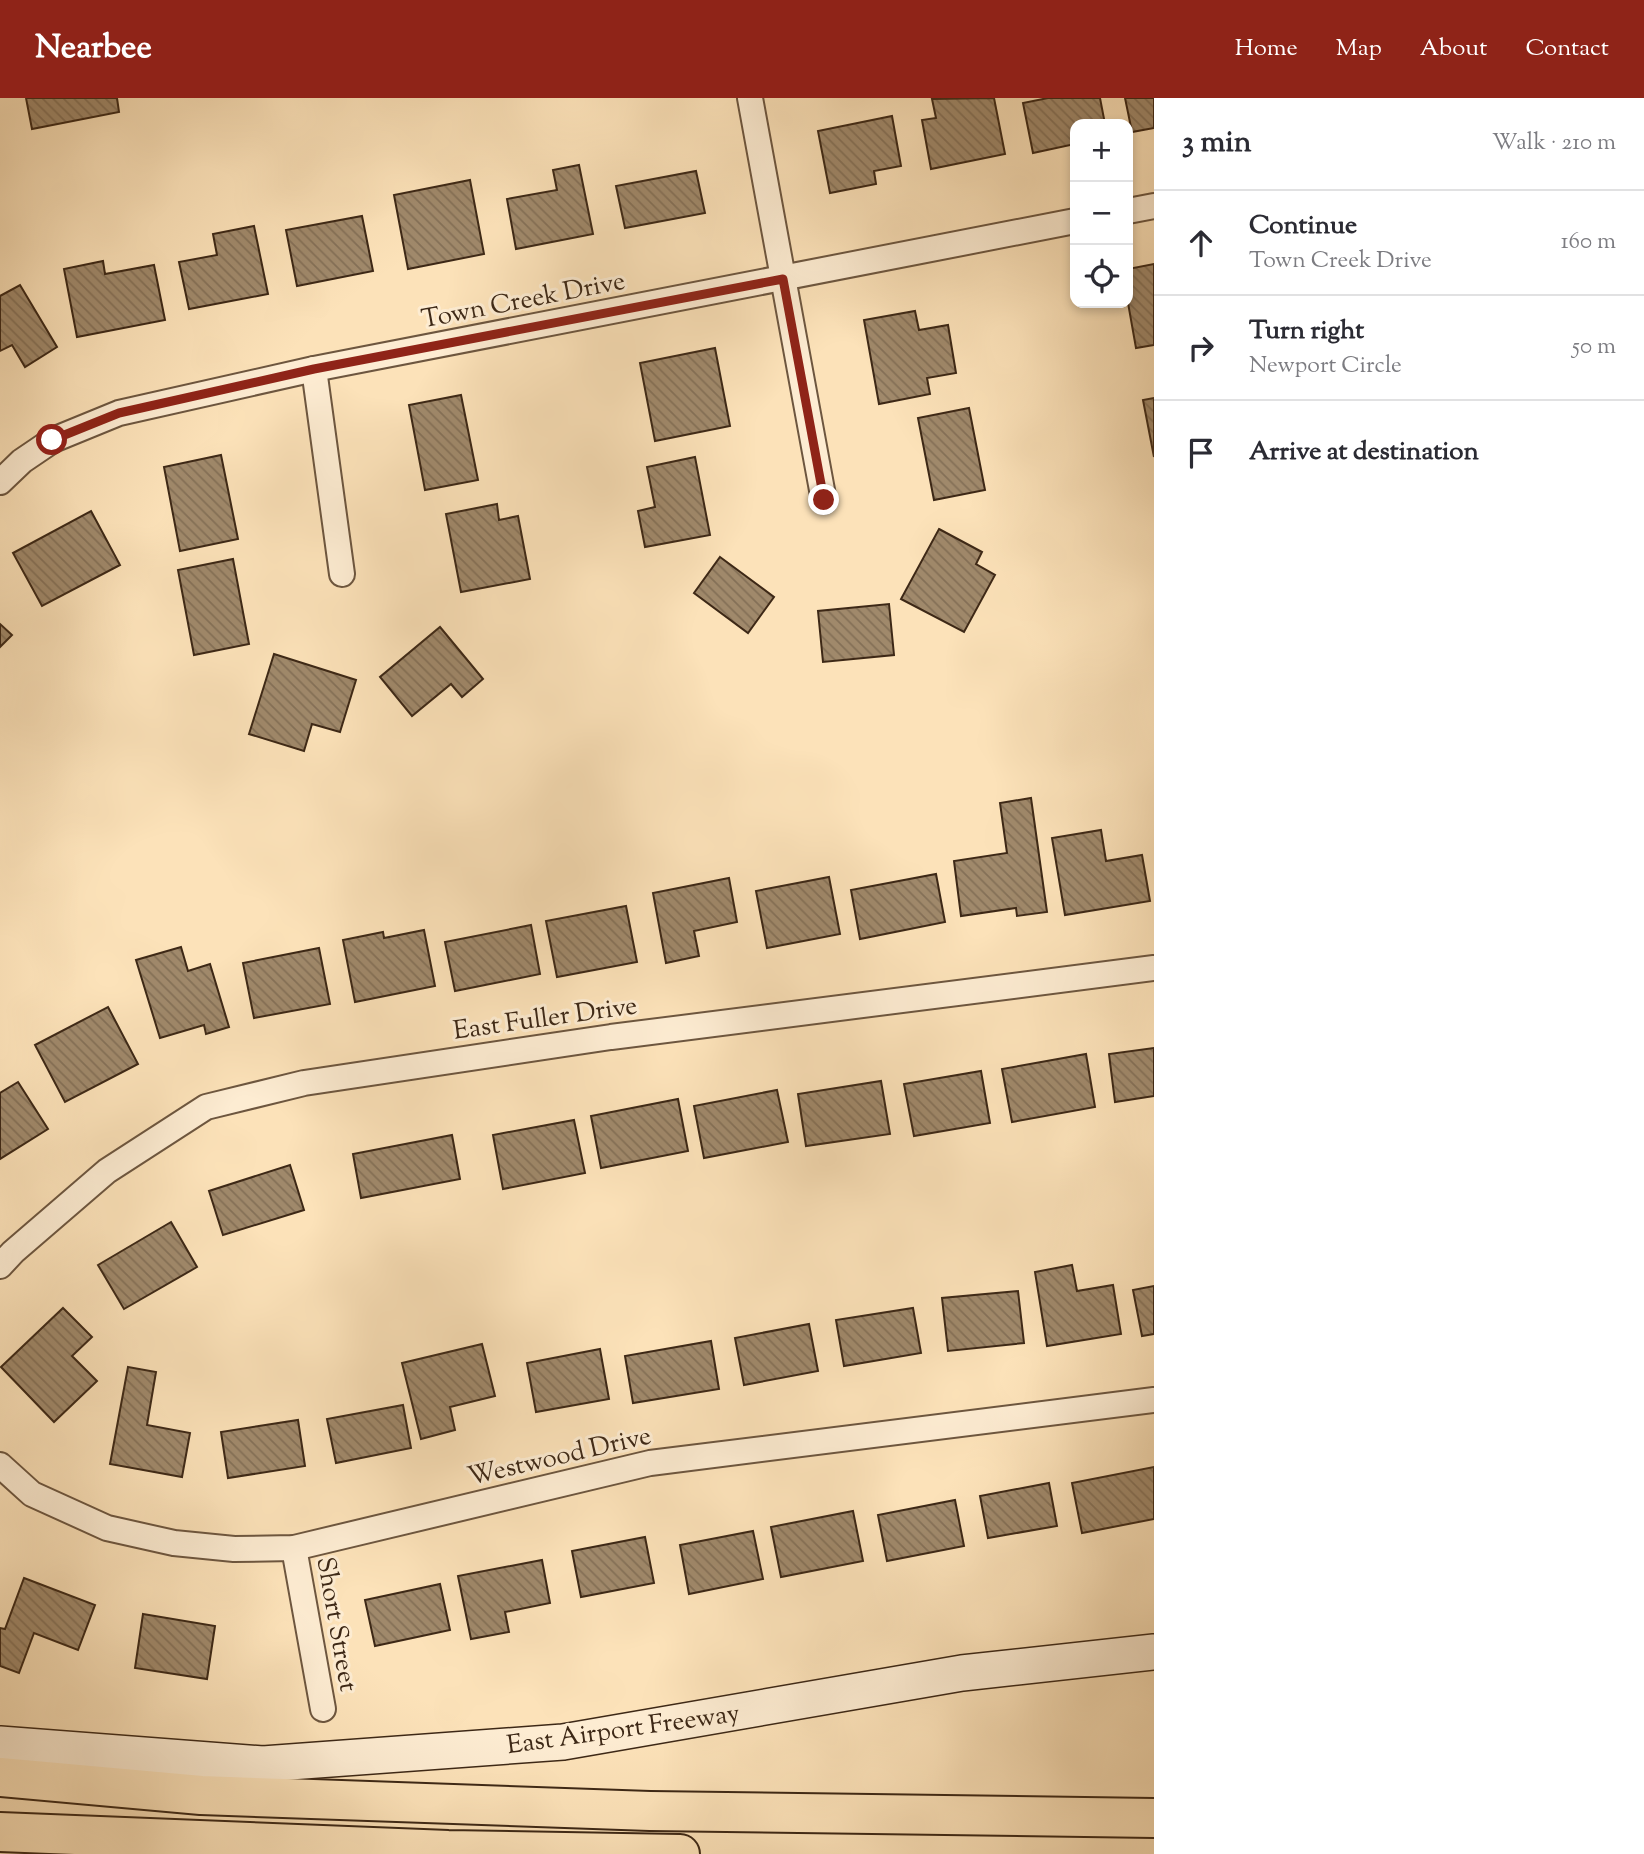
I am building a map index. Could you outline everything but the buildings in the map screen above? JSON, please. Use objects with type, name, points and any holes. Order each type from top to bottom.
[{"type":"highway","points":[[0,1777],[214,1796],[650,1811],[1154,1818]]},
{"type":"highway","points":[[0,1832],[448,1850],[680,1854]]},
{"type":"main road","name":"East Airport Freeway","points":[[0,1744],[263,1764],[563,1742],[961,1673],[1154,1652]]},
{"type":"street","points":[[750,98],[824,500]]},
{"type":"street","points":[[1133,210],[1154,206]]},
{"type":"street","name":"Town Creek Drive","points":[[0,482],[22,461],[52,440],[119,413],[314,369],[1070,222]]},
{"type":"street","points":[[314,369],[342,574]]},
{"type":"street","name":"East Fuller Drive","points":[[0,1266],[107,1171],[206,1107],[304,1083],[611,1037],[1154,968]]},
{"type":"street","name":"Westwood Drive","points":[[0,1465],[32,1494],[107,1528],[174,1544],[234,1549],[294,1548],[650,1463],[1154,1401]]},
{"type":"street","name":"Short Street","points":[[294,1548],[323,1709]]},
{"type":"route","points":[[52,440],[119,413],[314,369],[783,279],[824,500]]}]
